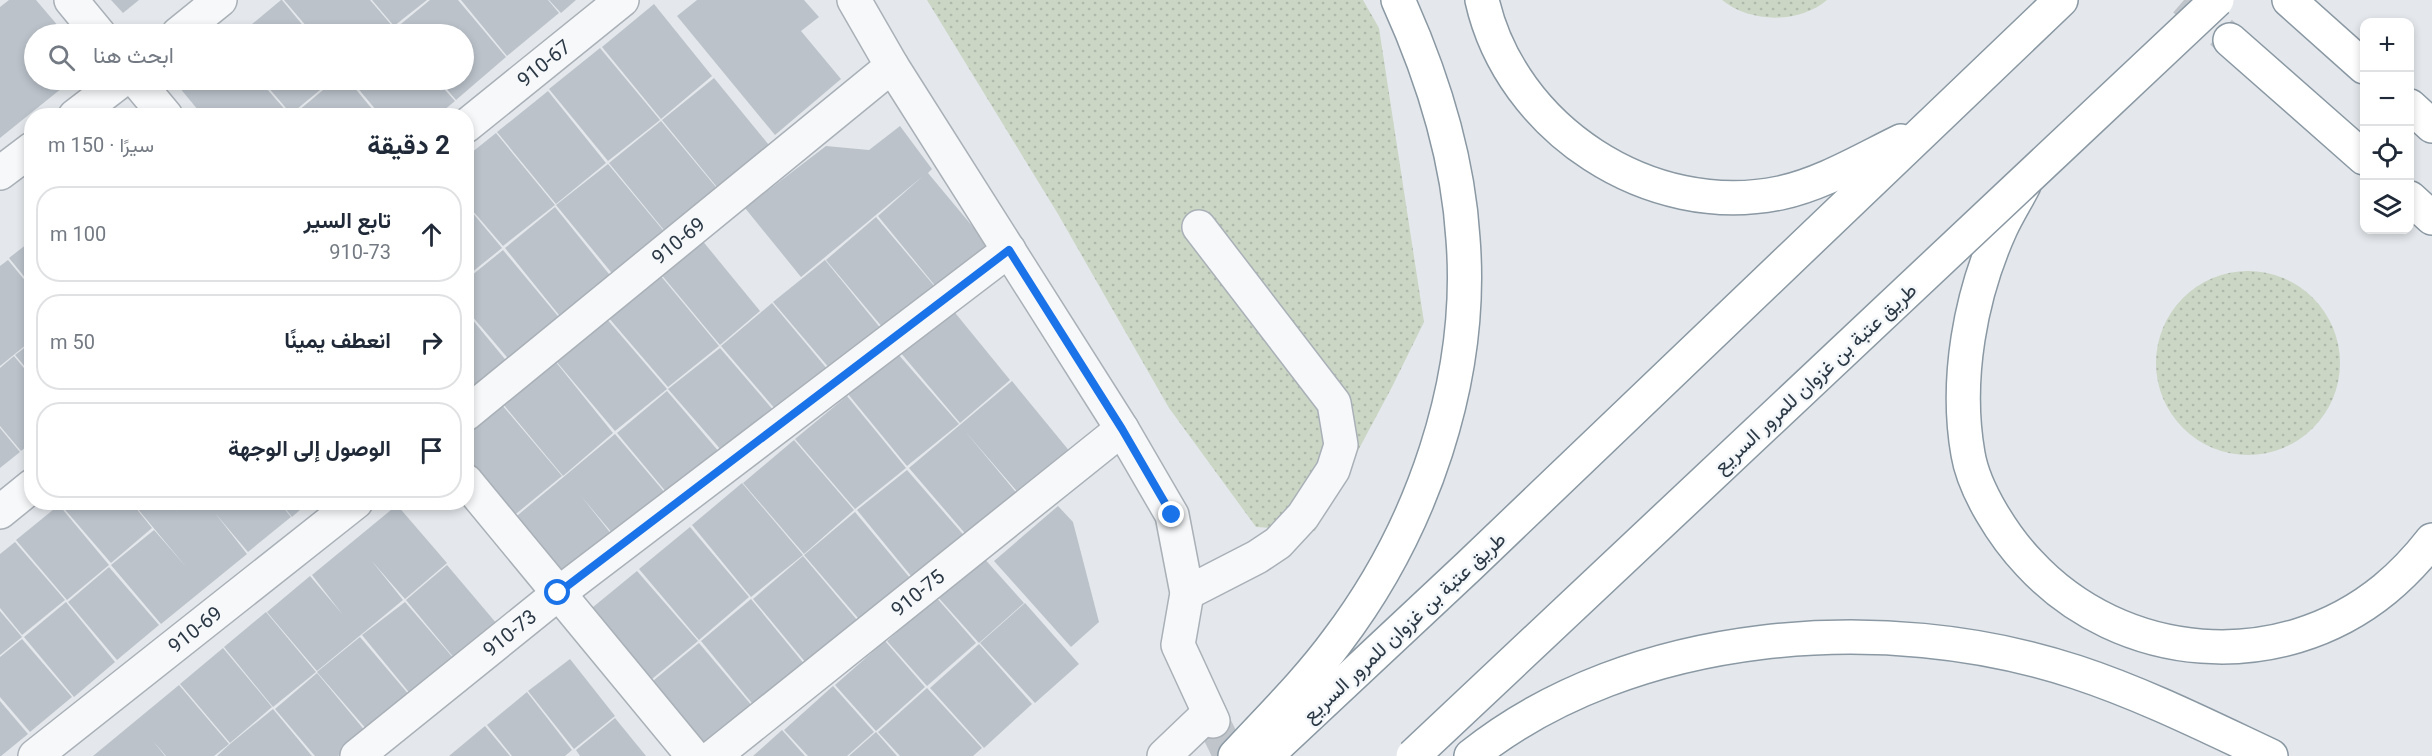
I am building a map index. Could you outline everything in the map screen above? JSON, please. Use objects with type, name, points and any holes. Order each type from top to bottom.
[{"type":"highway","points":[[1235,756],[1338,641],[1364,602],[1409,519],[1432,461],[1450,400],[1461,337],[1464,239],[1456,182],[1445,129],[1411,28],[1398,0]]},
{"type":"highway","points":[[1482,0],[1493,34],[1506,60],[1524,89],[1545,116],[1571,140],[1599,160],[1630,176],[1663,187],[1692,194],[1721,197],[1751,197],[1781,193],[1809,184],[1926,129]]},
{"type":"highway","name":"طريق عتبة بن غزوان للمرور السريع","points":[[1266,756],[2061,0]]},
{"type":"highway","name":"طريق عتبة بن غزوان للمرور السريع","points":[[1413,756],[2217,0]]},
{"type":"highway","points":[[2289,0],[2360,63]]},
{"type":"highway","points":[[2230,40],[2360,155]]},
{"type":"highway","points":[[2414,110],[2432,126]]},
{"type":"highway","points":[[2028,178],[2001,229],[1984,272],[1968,339],[1963,398],[1968,455],[1985,502],[2011,544],[2045,581],[2085,611],[2131,632],[2179,645],[2229,648],[2278,640],[2316,628],[2352,611],[2384,590],[2414,563],[2432,540]]},
{"type":"highway","points":[[1471,756],[1522,721],[1565,698],[1611,678],[1658,662],[1752,642],[1817,637],[1882,638],[1947,644],[2011,655],[2074,671],[2135,694],[2271,756]]},
{"type":"street","points":[[71,0],[91,24]]},
{"type":"street","points":[[190,24],[220,0]]},
{"type":"street","name":"910-67","points":[[474,120],[622,0]]},
{"type":"street","points":[[854,0],[892,66],[1122,429],[1172,515],[1187,593],[1178,645],[1211,717],[1164,756]]},
{"type":"street","name":"910-69","points":[[474,407],[892,66]]},
{"type":"street","points":[[85,108],[109,90]]},
{"type":"street","points":[[144,90],[159,108]]},
{"type":"street","points":[[0,173],[24,155]]},
{"type":"street","points":[[1187,593],[1257,557],[1278,543],[1303,516],[1333,470],[1341,445],[1334,403],[1199,228]]},
{"type":"street","name":"910-73","points":[[357,756],[558,593],[1009,250]]},
{"type":"street","name":"910-75","points":[[714,756],[1122,429]]},
{"type":"street","points":[[474,491],[693,756]]},
{"type":"street","points":[[0,512],[24,492]]},
{"type":"street","name":"910-69","points":[[35,756],[346,510]]},
{"type":"green space","points":[[927,0],[1363,0],[1379,28],[1424,322],[1315,531],[1256,527],[1169,408],[1058,214]]},
{"type":"green space","points":[[1722,0],[1827,0],[1803,13],[1774,18],[1746,13]]},
{"type":"green space","points":[[2248,271],[2283,278],[2299,286],[2313,298],[2325,312],[2333,328],[2340,363],[2333,398],[2325,414],[2313,428],[2299,440],[2283,448],[2248,455],[2213,448],[2197,440],[2183,428],[2171,414],[2163,398],[2156,363],[2163,328],[2171,312],[2183,298],[2197,286],[2213,278]]},
{"type":"building","points":[[9,0],[36,0],[56,24],[24,24],[24,90],[60,90],[37,108],[24,108],[24,119],[0,138],[0,7]]},
{"type":"building","points":[[111,0],[139,0],[123,13]]},
{"type":"building","points":[[281,0],[302,24],[252,24]]},
{"type":"building","points":[[284,0],[370,0],[391,24],[304,24]]},
{"type":"building","points":[[372,0],[427,0],[397,24],[392,24]]},
{"type":"building","points":[[430,0],[458,0],[506,57],[474,85],[474,24],[401,24]]},
{"type":"building","points":[[461,0],[548,0],[559,13],[507,56]]},
{"type":"building","points":[[549,0],[576,0],[561,13]]},
{"type":"building","points":[[697,0],[804,0],[819,17],[801,31],[841,79],[775,135],[677,16]]},
{"type":"building","points":[[654,4],[712,76],[661,119],[602,47]]},
{"type":"building","points":[[600,48],[660,120],[608,161],[549,89]]},
{"type":"building","points":[[714,78],[773,150],[721,192],[662,120]]},
{"type":"building","points":[[181,90],[268,90],[284,108],[196,108]]},
{"type":"building","points":[[271,90],[320,90],[298,108],[286,108]]},
{"type":"building","points":[[323,90],[356,90],[371,108],[302,108]]},
{"type":"building","points":[[359,90],[445,90],[455,101],[447,108],[374,108]]},
{"type":"building","points":[[448,90],[468,90],[456,100]]},
{"type":"building","points":[[548,91],[606,163],[556,204],[497,132]]},
{"type":"building","points":[[661,121],[720,192],[668,235],[609,163]]},
{"type":"building","points":[[900,126],[932,169],[928,173],[988,245],[937,288],[878,216],[923,176],[801,277],[745,208],[826,146],[869,150]]},
{"type":"building","points":[[496,133],[555,205],[503,246],[474,212],[474,151]]},
{"type":"building","points":[[608,164],[667,235],[615,277],[556,205]]},
{"type":"building","points":[[555,207],[613,279],[563,320],[505,248]]},
{"type":"building","points":[[474,215],[502,248],[474,271]]},
{"type":"building","points":[[876,217],[936,288],[883,328],[826,260]]},
{"type":"building","points":[[701,239],[760,311],[720,345],[660,273]]},
{"type":"building","points":[[24,246],[24,276],[9,258]]},
{"type":"building","points":[[503,250],[562,321],[511,362],[474,318],[474,274]]},
{"type":"building","points":[[8,260],[24,279],[24,346],[0,366],[0,266]]},
{"type":"building","points":[[825,260],[882,330],[830,369],[773,302]]},
{"type":"building","points":[[660,275],[719,346],[668,387],[608,317]]},
{"type":"building","points":[[772,303],[828,370],[776,410],[721,346]]},
{"type":"building","points":[[952,309],[1010,380],[960,423],[900,352]]},
{"type":"building","points":[[606,318],[667,389],[615,431],[556,361]]},
{"type":"building","points":[[474,322],[509,364],[474,392]]},
{"type":"building","points":[[24,348],[24,366],[15,355]]},
{"type":"building","points":[[720,348],[774,411],[722,451],[668,389]]},
{"type":"building","points":[[898,354],[959,424],[907,466],[848,394]]},
{"type":"building","points":[[14,356],[24,368],[24,449],[21,451],[0,426],[0,368]]},
{"type":"building","points":[[555,361],[613,433],[563,476],[503,404]]},
{"type":"building","points":[[1012,381],[1071,453],[1021,496],[964,430],[1019,496],[969,538],[909,468]]},
{"type":"building","points":[[667,391],[720,453],[667,493],[617,433]]},
{"type":"building","points":[[847,396],[906,468],[855,509],[795,439]]},
{"type":"building","points":[[502,405],[562,476],[511,518],[474,474],[474,428]]},
{"type":"building","points":[[0,428],[20,452],[0,468]]},
{"type":"building","points":[[615,434],[666,494],[613,534],[581,496],[612,535],[563,573],[512,520]]},
{"type":"building","points":[[794,440],[854,510],[804,554],[743,483]]},
{"type":"building","points":[[907,470],[968,540],[916,582],[857,510]]},
{"type":"building","points":[[742,483],[803,555],[751,597],[692,525]]},
{"type":"building","points":[[1058,506],[1073,522],[1099,622],[1071,647],[994,561]]},
{"type":"building","points":[[53,510],[63,510],[109,565],[67,600],[16,540]]},
{"type":"building","points":[[65,510],[137,510],[152,528],[111,563]]},
{"type":"building","points":[[139,510],[177,510],[175,512],[177,510],[285,510],[291,517],[248,552],[215,513],[247,554],[161,624],[111,565],[154,530],[187,568]]},
{"type":"building","points":[[286,510],[300,510],[292,517]]},
{"type":"building","points":[[391,510],[401,510],[447,563],[405,599],[371,560],[403,600],[317,671],[267,612],[310,576],[343,615],[312,575]]},
{"type":"building","points":[[855,512],[915,584],[864,625],[804,555]]},
{"type":"building","points":[[690,527],[749,597],[699,640],[639,569]]},
{"type":"building","points":[[15,542],[65,600],[22,635],[0,608],[0,554]]},
{"type":"building","points":[[803,556],[863,627],[811,669],[753,599]]},
{"type":"building","points":[[982,556],[1024,603],[979,643],[937,596]]},
{"type":"building","points":[[447,565],[497,624],[455,659],[406,600]]},
{"type":"building","points":[[109,567],[159,625],[117,660],[68,602]]},
{"type":"building","points":[[637,571],[698,641],[646,684],[587,612]]},
{"type":"building","points":[[936,597],[976,643],[927,686],[887,641]]},
{"type":"building","points":[[751,599],[810,671],[760,713],[701,641]]},
{"type":"building","points":[[66,602],[115,662],[74,697],[24,637]]},
{"type":"building","points":[[405,602],[455,660],[412,696],[362,635]]},
{"type":"building","points":[[1025,603],[1079,664],[1035,703],[980,643]]},
{"type":"building","points":[[0,611],[22,637],[0,655]]},
{"type":"building","points":[[266,612],[316,672],[273,707],[224,647]]},
{"type":"building","points":[[360,637],[410,696],[368,731],[317,672]]},
{"type":"building","points":[[22,639],[72,697],[30,732],[0,697],[0,657]]},
{"type":"building","points":[[885,641],[925,687],[876,731],[835,685]]},
{"type":"building","points":[[699,643],[758,713],[708,756],[648,685]]},
{"type":"building","points":[[979,644],[1032,704],[984,748],[930,688]]},
{"type":"building","points":[[223,648],[272,707],[230,743],[180,684]]},
{"type":"building","points":[[570,659],[615,716],[574,749],[528,691]]},
{"type":"building","points":[[317,673],[366,732],[338,756],[315,756],[275,709]]},
{"type":"building","points":[[179,685],[229,744],[214,756],[166,756],[153,741],[165,756],[93,756]]},
{"type":"building","points":[[833,686],[874,732],[847,756],[808,756],[784,730]]},
{"type":"building","points":[[927,688],[982,748],[973,756],[900,756],[878,732]]},
{"type":"building","points":[[527,692],[572,750],[565,756],[512,756],[487,725]]},
{"type":"building","points":[[0,701],[28,734],[1,756],[0,756]]},
{"type":"building","points":[[273,709],[312,756],[217,756],[230,744]]},
{"type":"building","points":[[615,718],[646,756],[580,756],[576,750]]},
{"type":"building","points":[[485,726],[510,756],[449,756]]},
{"type":"building","points":[[782,730],[805,756],[753,756]]},
{"type":"building","points":[[876,732],[897,756],[849,756]]},
{"type":"tunnel","points":[[2184,0],[2230,40]]},
{"type":"tunnel","points":[[1213,721],[1230,756]]},
{"type":"route","points":[[558,593],[1009,250],[1122,429],[1172,515]]}]
